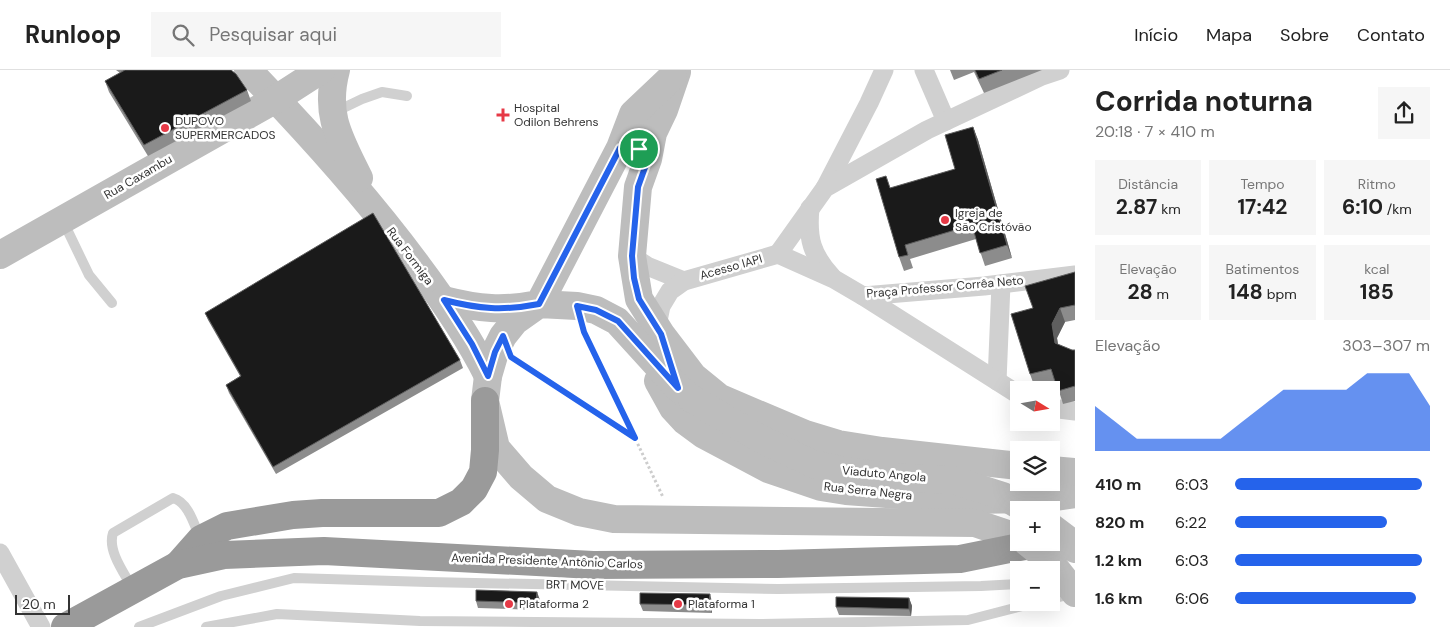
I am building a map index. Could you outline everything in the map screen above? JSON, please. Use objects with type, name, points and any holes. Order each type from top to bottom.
[{"type":"highway","points":[[178,565],[201,539],[227,526],[322,512],[439,513],[461,502],[474,489],[483,472],[487,389]]},
{"type":"highway","points":[[1060,539],[1075,536]]},
{"type":"highway","name":"Avenida Presidente Antônio Carlos","points":[[65,627],[178,565],[224,555],[324,551],[593,565],[778,564],[960,559],[1010,549]]},
{"type":"street","name":"Rua Formiga","points":[[248,70],[377,212],[444,300],[472,344],[487,389],[496,448],[521,477],[546,499],[579,512],[614,518],[975,523],[1010,535]]},
{"type":"street","name":"Rua Caxambu","points":[[0,255],[276,99],[321,70]]},
{"type":"street","name":"Rua Formiga","points":[[336,70],[332,87],[332,113],[336,129],[377,212]]},
{"type":"street","points":[[778,254],[825,188],[884,70]]},
{"type":"street","points":[[924,70],[946,121]]},
{"type":"street","points":[[825,188],[926,130],[1042,76],[1060,70]]},
{"type":"street","points":[[487,389],[495,352],[503,336],[515,321],[539,304],[620,148],[633,114],[678,71]]},
{"type":"street","points":[[678,71],[664,110],[653,133],[648,159],[638,187],[632,256],[639,299],[661,334],[693,376],[720,398],[805,434],[838,444],[858,448],[1010,465]]},
{"type":"street","points":[[620,148],[630,147],[639,149],[648,159]]},
{"type":"street","points":[[810,208],[808,223],[814,253],[834,279]]},
{"type":"street","name":"Acesso IAPI","points":[[661,334],[658,321],[661,306],[670,291],[684,281],[778,254]]},
{"type":"street","name":"Praça Professor Corrêa Neto","points":[[778,254],[834,279],[863,296],[1001,284],[1075,275]]},
{"type":"street","name":"Acesso IAPI","points":[[632,256],[647,266],[684,281]]},
{"type":"street","points":[[998,381],[1001,284]]},
{"type":"street","points":[[863,296],[1010,389]]},
{"type":"street","points":[[444,300],[463,305],[498,309],[514,309],[539,304],[577,306],[596,310],[618,321],[632,337]]},
{"type":"street","points":[[661,334],[685,394]]},
{"type":"street","name":"Viaduto Angola","points":[[632,337],[685,394],[759,438],[813,464],[836,470],[878,476],[954,480],[1003,496],[1012,501]]},
{"type":"street","name":"Rua Serra Negra","points":[[632,337],[674,408],[686,421],[704,435],[768,470],[821,487],[846,491],[967,500],[1042,499],[1075,494]]},
{"type":"street","points":[[1060,409],[1075,411]]},
{"type":"street","points":[[1060,471],[1075,472]]},
{"type":"street","points":[[1060,534],[1067,539],[1072,571]]},
{"type":"street","points":[[1039,551],[1048,559],[1072,571]]},
{"type":"street","points":[[0,553],[41,627]]},
{"type":"lane","points":[[332,113],[382,92],[408,96]]},
{"type":"lane","points":[[63,220],[89,275],[112,303]]},
{"type":"lane","points":[[133,590],[110,540],[113,533],[173,498],[180,500],[190,514],[201,539]]},
{"type":"lane","points":[[1060,587],[1072,571]]},
{"type":"lane","name":"BRT MOVE","points":[[139,627],[221,596],[294,578],[778,589],[1010,584]]},
{"type":"lane","points":[[206,627],[277,614],[430,621],[760,624],[968,620],[1010,609]]},
{"type":"path","points":[[577,306],[584,332],[666,503]]},
{"type":"path","points":[[503,336],[511,357],[635,438]]},
{"type":"building","name":"DUPOVO SUPERMERCADOS","points":[[125,70],[231,70],[247,90],[144,145],[105,81]]},
{"type":"building","points":[[975,70],[1002,70],[979,79]]},
{"type":"building","name":"Igreja de São Cristóvão","points":[[973,127],[1007,245],[980,253],[972,225],[905,245],[908,255],[899,257],[876,179],[886,176],[890,188],[955,169],[945,135]]},
{"type":"building","points":[[373,213],[460,360],[273,467],[226,385],[241,376],[205,313]]},
{"type":"building","points":[[1075,272],[1075,305],[1060,308],[1052,324],[1055,343],[1075,350],[1075,386],[1060,390],[1060,381],[1055,381],[1051,369],[1030,374],[1011,314],[1033,308],[1025,286]]},
{"type":"building","points":[[476,590],[537,592],[536,603],[476,601]]},
{"type":"building","points":[[640,593],[710,594],[709,605],[640,604]]},
{"type":"building","points":[[836,597],[909,598],[909,609],[836,607]]},
{"type":"place","name":"Hospital Odilon Behrens","points":[[503,115]]},
{"type":"place","name":"DUPOVO SUPERMERCADOS","points":[[165,128]]},
{"type":"place","name":"Igreja de São Cristóvão","points":[[945,220]]},
{"type":"place","name":"Plataforma 2","points":[[509,604]]},
{"type":"place","name":"Plataforma 1","points":[[678,604]]},
{"type":"route","points":[[630,147],[639,149],[648,159],[638,187],[632,256],[634,278],[639,299],[661,334],[678,388],[618,321],[596,310],[577,306],[584,332],[635,438],[511,357],[503,336],[495,352],[488,376],[472,344],[444,300],[463,305],[498,309],[514,309],[539,304],[620,148],[630,147]]}]
